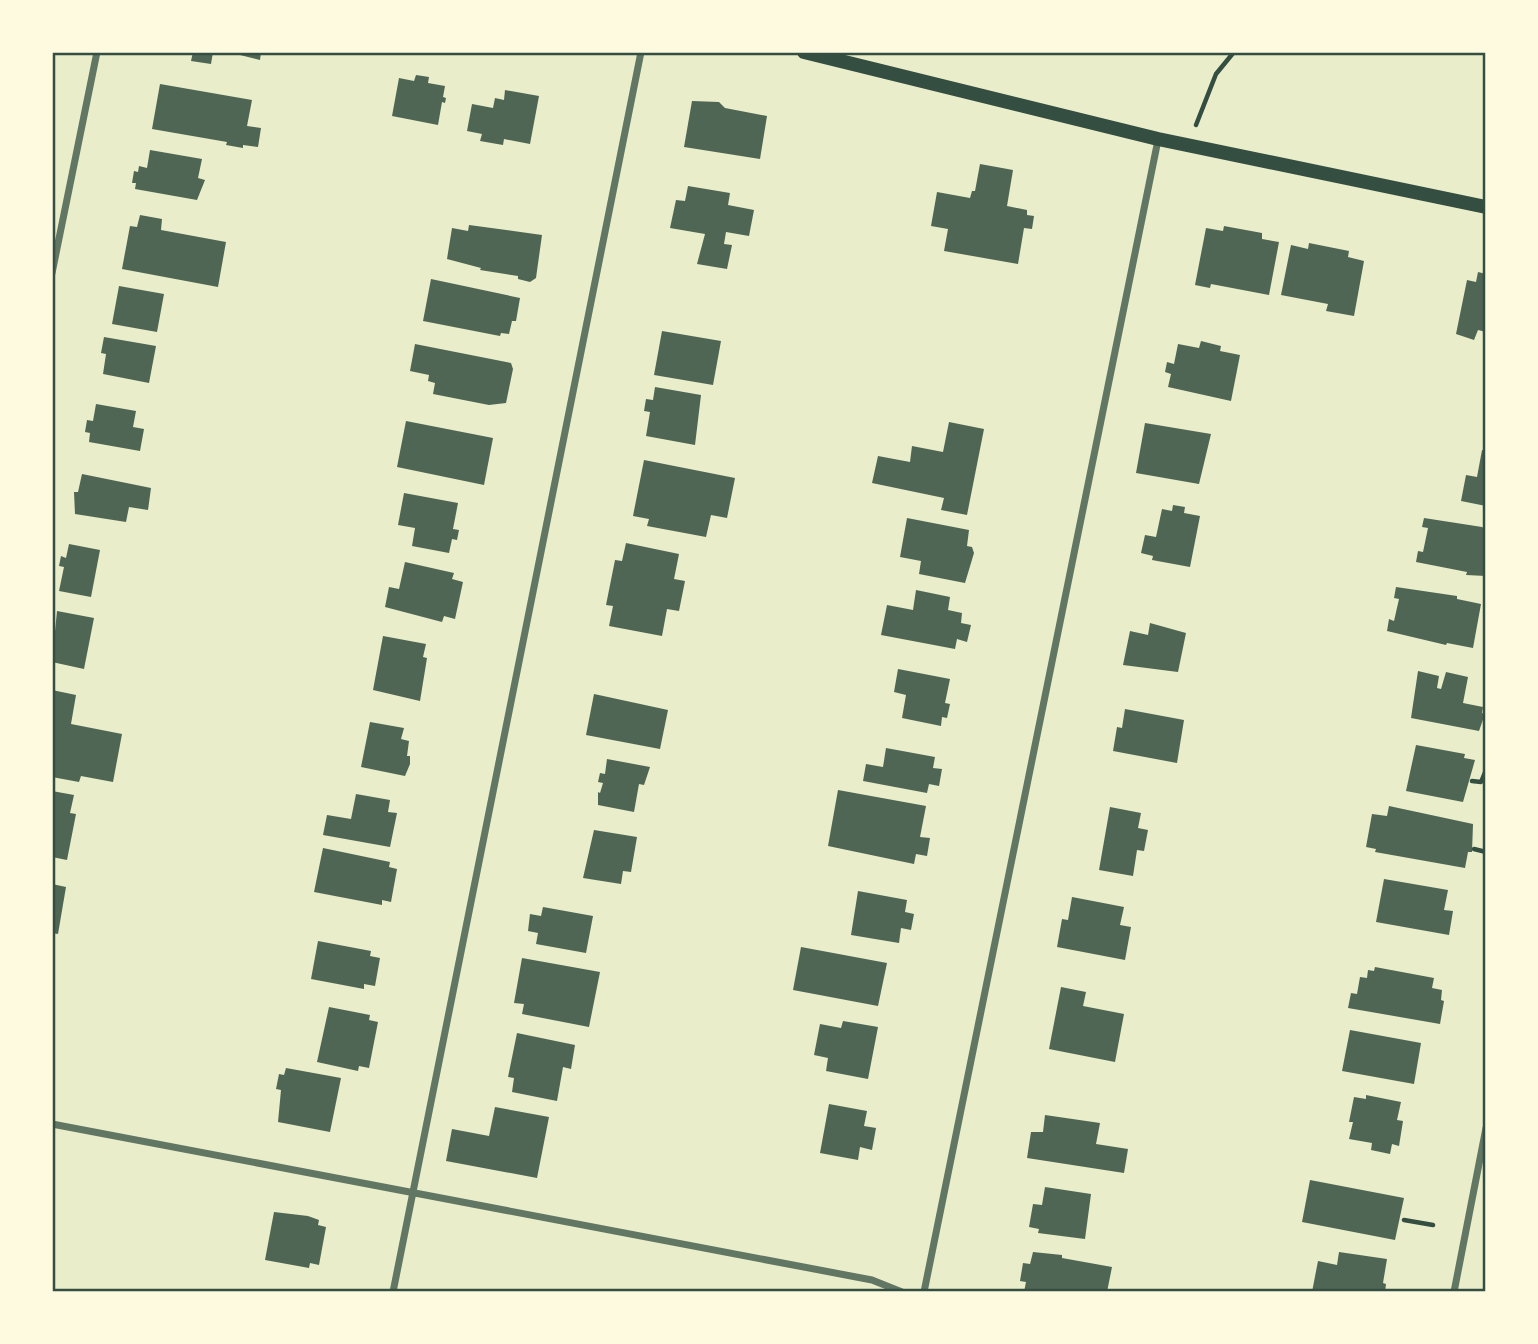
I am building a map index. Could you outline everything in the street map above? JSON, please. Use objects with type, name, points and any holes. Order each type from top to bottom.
[{"type":"main road","points":[[804,52],[1158,139],[1486,207]]},
{"type":"street","points":[[52,273],[97,52]]},
{"type":"street","points":[[393,1292],[641,52]]},
{"type":"street","points":[[924,1292],[1158,139]]},
{"type":"street","points":[[52,1124],[872,1280],[902,1292]]},
{"type":"street","points":[[1454,1292],[1486,1128]]},
{"type":"path","points":[[1191,146],[1200,108],[1216,74],[1234,52]]},
{"type":"path","points":[[1472,780],[1481,782],[1486,770]]},
{"type":"path","points":[[1474,849],[1486,852]]},
{"type":"path","points":[[1404,1220],[1433,1225]]},
{"type":"building","points":[[193,52],[213,52],[211,64],[191,61]]},
{"type":"building","points":[[228,52],[261,52],[260,60]]},
{"type":"building","points":[[416,75],[429,77],[428,83],[445,86],[443,97],[446,98],[445,103],[442,102],[438,125],[392,116],[399,78],[414,81]]},
{"type":"building","points":[[160,84],[252,100],[247,126],[261,128],[258,147],[243,145],[243,148],[226,145],[227,142],[152,129]]},
{"type":"building","points":[[505,90],[539,96],[530,144],[504,139],[503,145],[480,141],[482,134],[467,131],[472,104],[493,108],[495,98],[504,100]]},
{"type":"building","points":[[692,101],[719,102],[725,108],[767,116],[760,159],[684,147]]},
{"type":"building","points":[[150,150],[202,159],[198,178],[205,180],[197,200],[135,189],[136,183],[132,183],[134,171],[138,172],[139,166],[147,168]]},
{"type":"building","points":[[980,164],[1013,170],[1007,206],[1027,210],[1027,215],[1034,216],[1032,229],[1024,228],[1018,264],[944,251],[948,229],[931,226],[937,192],[970,198],[972,191],[975,191]]},
{"type":"building","points":[[688,186],[730,193],[728,205],[754,210],[749,236],[726,232],[724,244],[732,245],[727,269],[697,264],[705,234],[670,228],[676,200],[685,201]]},
{"type":"building","points":[[140,215],[162,219],[161,230],[226,242],[218,287],[122,269],[130,226],[137,227]]},
{"type":"building","points":[[469,225],[542,235],[536,278],[530,282],[518,279],[518,276],[480,270],[481,268],[447,259],[452,228],[468,231]]},
{"type":"building","points":[[1224,226],[1262,233],[1262,239],[1279,242],[1269,295],[1211,284],[1210,288],[1195,285],[1206,228],[1223,231]]},
{"type":"building","points":[[1309,243],[1349,251],[1348,257],[1364,261],[1354,316],[1326,311],[1328,304],[1281,295],[1291,245],[1308,249]]},
{"type":"building","points":[[1478,272],[1486,274],[1486,332],[1478,330],[1474,340],[1456,334],[1467,280],[1476,282]]},
{"type":"building","points":[[431,279],[520,298],[516,321],[512,321],[509,334],[501,333],[500,336],[423,321]]},
{"type":"building","points":[[119,286],[164,294],[157,332],[112,324]]},
{"type":"building","points":[[662,331],[721,341],[713,385],[654,375]]},
{"type":"building","points":[[104,337],[156,346],[149,383],[103,374],[106,354],[101,353]]},
{"type":"building","points":[[1201,341],[1221,346],[1220,351],[1240,355],[1231,401],[1168,387],[1171,374],[1165,372],[1167,362],[1174,364],[1178,344],[1199,348]]},
{"type":"building","points":[[415,344],[511,363],[513,369],[506,403],[489,405],[433,394],[435,383],[428,381],[429,375],[410,371]]},
{"type":"building","points":[[655,387],[701,395],[695,445],[646,436],[650,412],[644,411],[646,399],[653,400]]},
{"type":"building","points":[[96,404],[136,411],[133,427],[144,429],[140,451],[89,442],[90,433],[85,432],[87,420],[93,421]]},
{"type":"building","points":[[406,421],[493,438],[484,485],[397,467]]},
{"type":"building","points":[[949,422],[984,429],[967,515],[941,510],[944,498],[872,483],[878,456],[910,462],[912,446],[943,452]]},
{"type":"building","points":[[1145,423],[1211,434],[1199,484],[1136,473]]},
{"type":"building","points":[[1482,450],[1486,451],[1486,506],[1461,501],[1466,475],[1477,477]]},
{"type":"building","points":[[644,460],[735,478],[727,518],[711,515],[706,537],[647,526],[649,519],[633,516]]},
{"type":"building","points":[[82,474],[151,488],[148,510],[129,507],[126,522],[75,514],[74,492],[78,492]]},
{"type":"building","points":[[404,493],[458,503],[453,529],[459,530],[457,540],[452,539],[449,553],[412,546],[415,528],[398,525]]},
{"type":"building","points":[[1173,505],[1185,507],[1184,513],[1200,516],[1190,567],[1152,560],[1153,556],[1141,553],[1145,535],[1156,537],[1162,509],[1172,511]]},
{"type":"building","points":[[907,518],[969,530],[967,546],[972,547],[974,553],[965,583],[919,574],[921,561],[900,557]]},
{"type":"building","points":[[1424,518],[1482,527],[1486,530],[1486,576],[1466,575],[1467,572],[1416,562],[1418,551],[1423,552],[1428,528],[1422,527]]},
{"type":"building","points":[[626,543],[679,554],[674,579],[685,581],[679,611],[667,609],[662,636],[609,626],[613,606],[606,605],[615,560],[622,561]]},
{"type":"building","points":[[69,544],[100,550],[91,597],[59,591],[64,567],[59,566],[61,556],[66,558]]},
{"type":"building","points":[[405,562],[454,573],[452,579],[463,582],[455,619],[444,616],[442,622],[385,607],[389,587],[399,589]]},
{"type":"building","points":[[1396,587],[1457,596],[1457,599],[1481,604],[1473,648],[1446,645],[1387,631],[1389,619],[1394,621],[1399,599],[1394,598]]},
{"type":"building","points":[[916,590],[950,597],[948,610],[962,613],[961,623],[971,625],[967,642],[957,639],[955,649],[881,635],[887,605],[913,610]]},
{"type":"building","points":[[57,611],[94,618],[84,669],[52,662]]},
{"type":"building","points":[[1150,623],[1186,633],[1178,672],[1123,665],[1130,631],[1148,635]]},
{"type":"building","points":[[383,636],[426,644],[423,657],[427,658],[420,701],[373,690]]},
{"type":"building","points":[[898,669],[950,679],[945,703],[950,704],[947,718],[942,717],[941,726],[902,718],[906,695],[894,692]]},
{"type":"building","points":[[1418,671],[1439,676],[1437,688],[1441,689],[1446,672],[1468,677],[1463,703],[1483,707],[1482,713],[1485,714],[1479,731],[1411,718]]},
{"type":"building","points":[[52,690],[76,695],[71,724],[122,734],[113,782],[81,776],[79,782],[52,777]]},
{"type":"building","points":[[594,694],[668,710],[660,749],[586,735]]},
{"type":"building","points":[[1125,709],[1184,720],[1177,763],[1113,751],[1117,727],[1122,728]]},
{"type":"building","points":[[370,722],[404,728],[401,739],[409,741],[407,756],[410,756],[405,776],[361,767]]},
{"type":"building","points":[[1416,745],[1465,754],[1464,758],[1475,760],[1463,802],[1406,791]]},
{"type":"building","points":[[886,748],[935,757],[933,768],[942,769],[939,786],[929,784],[927,793],[863,781],[866,764],[883,767]]},
{"type":"building","points":[[607,759],[650,767],[644,785],[639,784],[634,812],[598,805],[598,792],[600,793],[603,783],[598,782],[600,773],[605,774]]},
{"type":"building","points":[[838,790],[926,806],[920,837],[930,838],[927,856],[916,854],[914,864],[828,846]]},
{"type":"building","points":[[52,791],[74,795],[70,813],[76,814],[67,860],[52,857]]},
{"type":"building","points":[[356,794],[390,800],[388,812],[397,813],[390,847],[323,835],[327,815],[351,819]]},
{"type":"building","points":[[1389,806],[1473,824],[1472,852],[1468,852],[1465,868],[1375,852],[1376,849],[1366,847],[1372,814],[1387,816]]},
{"type":"building","points":[[1110,807],[1141,813],[1138,828],[1148,830],[1144,851],[1137,850],[1133,876],[1099,870]]},
{"type":"building","points":[[594,830],[637,837],[631,872],[623,871],[621,884],[583,878]]},
{"type":"building","points":[[323,848],[390,862],[389,867],[397,869],[391,902],[382,900],[382,905],[314,892]]},
{"type":"building","points":[[1384,879],[1448,890],[1444,910],[1453,911],[1449,935],[1376,922]]},
{"type":"building","points":[[52,884],[66,887],[58,934],[52,933]]},
{"type":"building","points":[[858,891],[907,900],[905,912],[914,914],[911,930],[901,928],[899,943],[851,935]]},
{"type":"building","points":[[1072,897],[1124,907],[1120,925],[1131,927],[1125,960],[1057,947],[1062,919],[1068,920]]},
{"type":"building","points":[[543,907],[593,916],[586,953],[536,944],[538,933],[528,931],[530,914],[541,916]]},
{"type":"building","points":[[318,941],[371,951],[370,956],[380,958],[375,986],[364,984],[364,989],[311,979]]},
{"type":"building","points":[[801,947],[887,963],[878,1006],[793,990]]},
{"type":"building","points":[[522,958],[600,972],[589,1027],[522,1014],[524,1004],[514,1003]]},
{"type":"building","points":[[1375,967],[1434,978],[1432,988],[1442,990],[1441,1000],[1444,1001],[1440,1024],[1348,1008],[1351,993],[1357,994],[1360,977],[1367,978],[1368,970],[1374,971]]},
{"type":"building","points":[[1061,987],[1086,992],[1083,1006],[1124,1014],[1115,1062],[1049,1049]]},
{"type":"building","points":[[329,1007],[370,1015],[369,1020],[378,1022],[369,1068],[359,1066],[358,1071],[317,1062]]},
{"type":"building","points":[[843,1021],[878,1027],[868,1079],[826,1071],[828,1058],[814,1055],[820,1024],[841,1028]]},
{"type":"building","points":[[1350,1030],[1421,1043],[1414,1084],[1342,1071]]},
{"type":"building","points":[[517,1033],[575,1045],[571,1069],[563,1067],[557,1101],[512,1092],[514,1078],[508,1077]]},
{"type":"building","points":[[286,1068],[341,1078],[330,1132],[278,1122],[281,1090],[276,1089],[279,1074],[284,1075]]},
{"type":"building","points":[[1366,1095],[1401,1102],[1397,1120],[1403,1121],[1399,1146],[1392,1144],[1390,1154],[1371,1150],[1372,1143],[1349,1139],[1354,1097],[1366,1099]]},
{"type":"building","points":[[829,1104],[867,1111],[864,1126],[876,1128],[872,1150],[860,1147],[858,1160],[820,1153]]},
{"type":"building","points":[[495,1107],[549,1117],[537,1178],[446,1161],[452,1129],[489,1136]]},
{"type":"building","points":[[1045,1115],[1100,1123],[1096,1144],[1128,1149],[1124,1173],[1027,1158],[1031,1132],[1043,1132]]},
{"type":"building","points":[[1310,1180],[1404,1198],[1395,1240],[1302,1222]]},
{"type":"building","points":[[1045,1187],[1091,1194],[1085,1239],[1038,1233],[1039,1229],[1029,1227],[1033,1204],[1042,1205]]},
{"type":"building","points":[[274,1212],[308,1216],[319,1220],[318,1225],[326,1227],[319,1265],[310,1263],[309,1268],[265,1260]]},
{"type":"building","points":[[1033,1252],[1062,1255],[1062,1258],[1112,1267],[1107,1292],[1024,1292],[1026,1282],[1020,1281],[1023,1263],[1030,1264]]},
{"type":"building","points":[[1339,1252],[1387,1259],[1383,1283],[1386,1284],[1385,1292],[1312,1292],[1318,1261],[1337,1265]]}]
